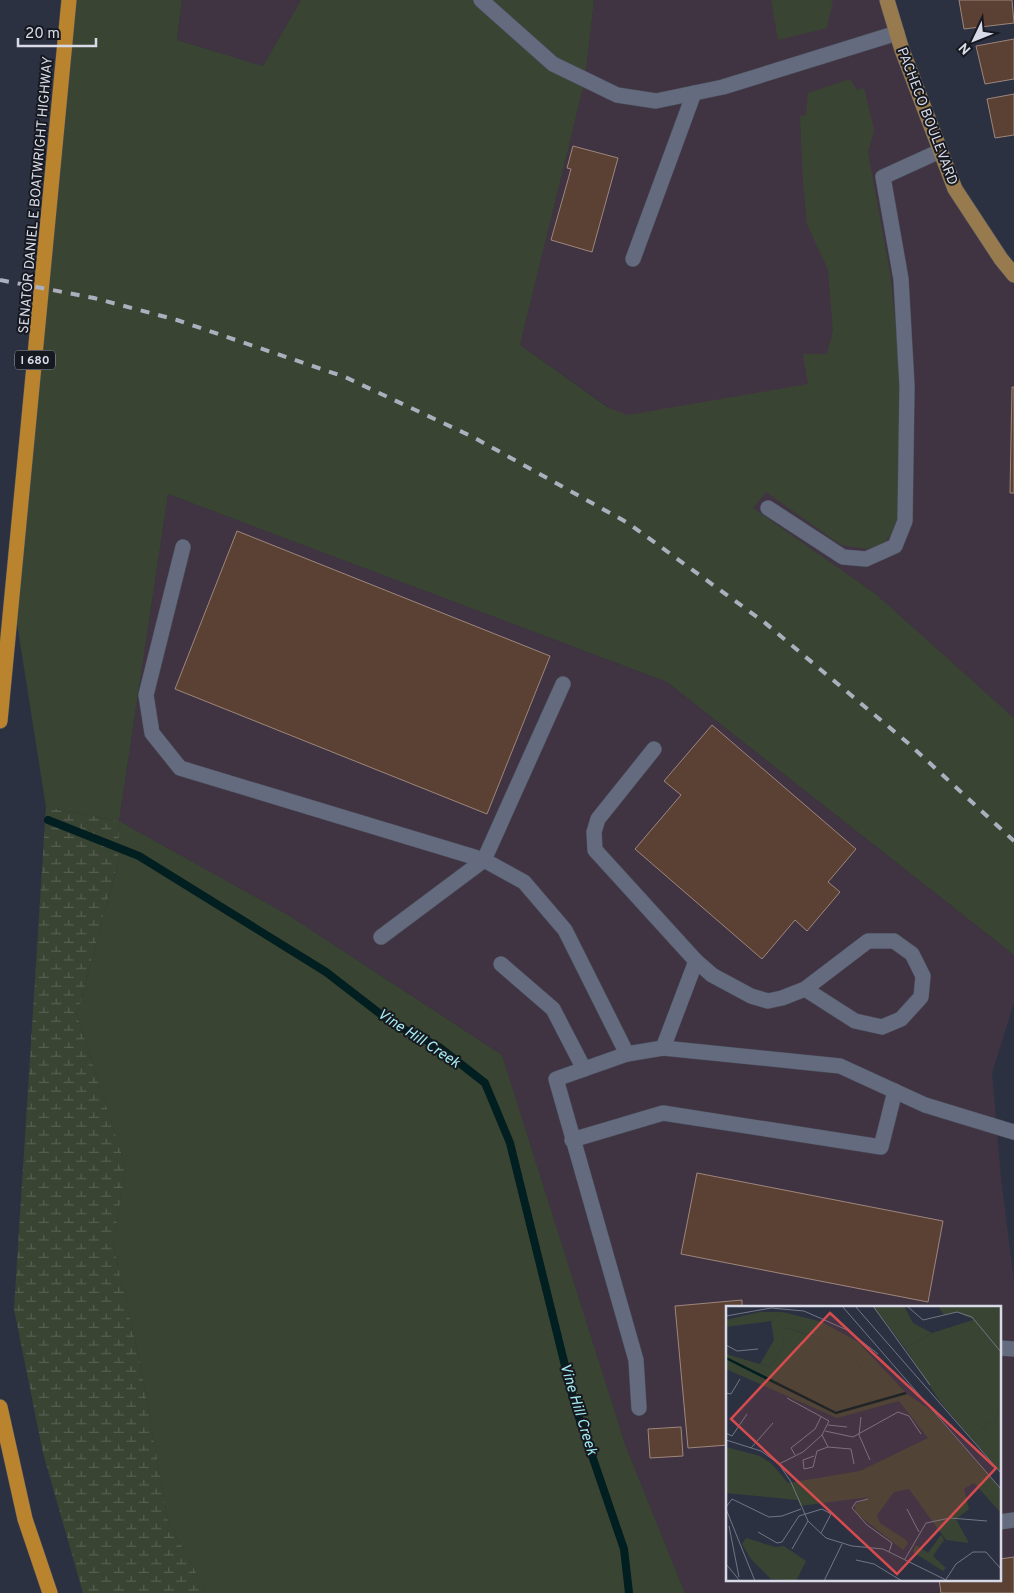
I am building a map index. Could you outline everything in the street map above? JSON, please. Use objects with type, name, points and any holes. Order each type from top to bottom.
[{"type":"highway","name":"SENATOR DANIEL E BOATWRIGHT HIGHWAY","points":[[0,721],[69,0]]},
{"type":"highway","points":[[0,1407],[24,1519],[50,1593]]},
{"type":"main road","name":"PACHECO BOULEVARD","points":[[888,0],[897,33],[955,189],[1001,259],[1014,275]]},
{"type":"street","points":[[481,0],[554,64],[617,95],[656,101],[722,87],[897,33]]},
{"type":"street","points":[[633,259],[694,93]]},
{"type":"street","points":[[768,508],[843,557],[866,558],[895,546],[905,520],[907,386],[901,279],[883,177],[940,151]]},
{"type":"street","points":[[183,547],[146,694],[152,733],[180,768],[484,860],[524,882],[565,930],[626,1054]]},
{"type":"street","points":[[381,937],[484,860],[563,684]]},
{"type":"street","points":[[654,749],[598,819],[594,832],[595,850],[696,962],[712,975],[751,996],[768,1001],[782,998],[804,989],[868,941],[894,941],[912,954],[923,976],[921,997],[901,1019],[882,1027],[855,1021],[804,989]]},
{"type":"street","points":[[663,1048],[696,962]]},
{"type":"street","points":[[501,964],[553,1009],[584,1069]]},
{"type":"street","points":[[639,1408],[636,1360],[556,1079],[626,1054],[663,1048],[840,1066],[925,1105],[1014,1132]]},
{"type":"street","points":[[572,1140],[663,1113],[881,1147],[895,1091]]},
{"type":"shaded area","points":[[182,0],[301,0],[263,66],[177,40]]},
{"type":"shaded area","points":[[594,0],[887,0],[955,189],[1014,275],[1014,718],[877,595],[520,345],[585,80]]},
{"type":"shaded area","points":[[168,494],[667,682],[1014,955],[1014,1003],[992,1073],[1001,1178],[1014,1282],[1014,1593],[685,1593],[626,1447],[502,1055],[288,915],[119,821]]},
{"type":"green space","points":[[69,0],[182,0],[177,40],[263,66],[301,0],[594,0],[585,80],[520,345],[609,408],[628,415],[808,384],[803,354],[827,354],[833,331],[828,270],[807,224],[800,116],[806,115],[808,93],[850,79],[857,90],[864,88],[874,130],[868,153],[890,272],[903,396],[900,503],[895,531],[882,545],[867,549],[841,545],[766,492],[753,508],[877,595],[1014,718],[1014,955],[667,682],[168,494],[119,821],[46,807],[13,598]]},
{"type":"green space","points":[[771,0],[833,0],[827,28],[778,40]]},
{"type":"green space","points":[[46,807],[119,821],[118,862],[77,1015],[126,1168],[113,1244],[140,1363],[168,1521],[207,1593],[83,1593],[43,1453],[14,1309]]},
{"type":"green space","points":[[119,821],[288,915],[502,1055],[626,1447],[685,1593],[207,1593],[168,1521],[140,1363],[113,1244],[126,1168],[77,1015],[118,863]]},
{"type":"building","points":[[959,0],[1012,0],[1014,23],[964,29]]},
{"type":"building","points":[[1014,39],[1014,79],[985,84],[976,46]]},
{"type":"building","points":[[1014,94],[1014,135],[995,138],[987,99]]},
{"type":"building","points":[[573,146],[618,158],[592,252],[551,240],[571,169],[567,168]]},
{"type":"building","points":[[1012,387],[1014,387],[1014,493],[1010,493]]},
{"type":"building","points":[[237,531],[550,656],[487,814],[175,689]]},
{"type":"building","points":[[712,725],[856,849],[828,882],[840,892],[807,931],[795,920],[762,959],[635,849],[681,795],[664,781]]},
{"type":"building","points":[[697,1173],[943,1221],[928,1302],[681,1254]]},
{"type":"building","points":[[742,1300],[742,1306],[726,1306],[726,1445],[688,1448],[675,1306]]},
{"type":"building","points":[[681,1427],[683,1456],[650,1458],[648,1429]]},
{"type":"building","points":[[1014,1557],[1014,1593],[941,1593],[939,1580],[1002,1580],[1002,1559]]},
{"type":"waterway","name":"Vine Hill Creek","points":[[48,820],[139,856],[326,972],[392,1023],[439,1047],[485,1083],[510,1143],[575,1406],[624,1549],[629,1593]]},
{"type":"railway","points":[[0,280],[94,298],[177,320],[345,377],[473,437],[628,523],[764,622],[908,743],[1014,841]]}]
